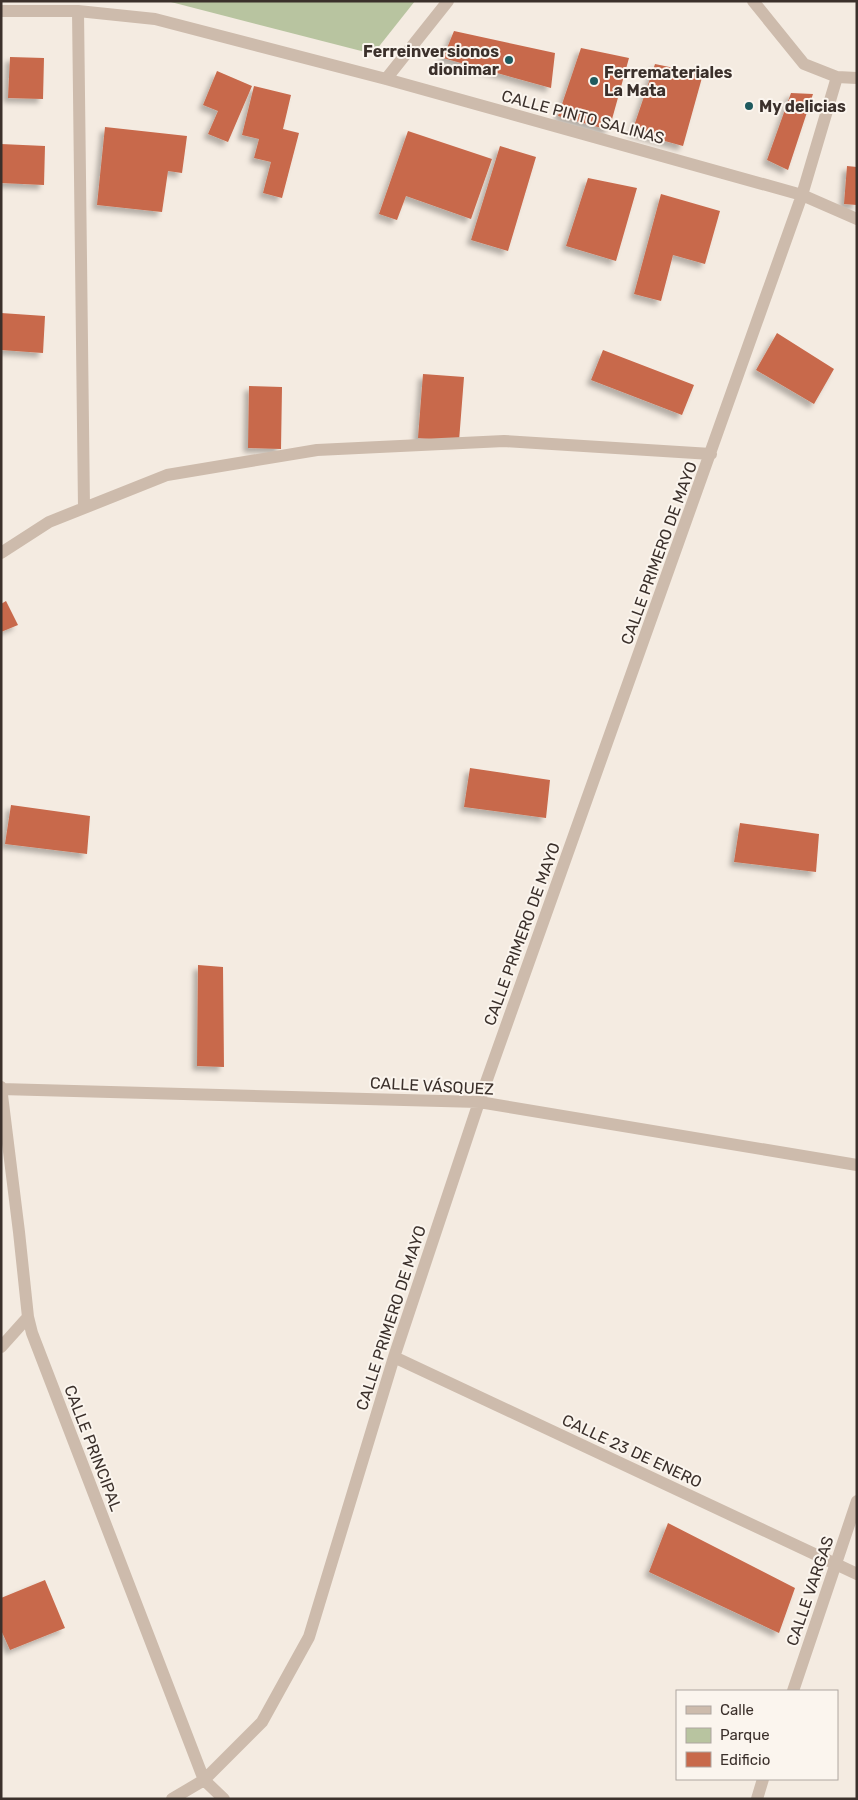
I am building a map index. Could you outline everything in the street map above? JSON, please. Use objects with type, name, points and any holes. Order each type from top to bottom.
[{"type":"street","points":[[386,80],[448,1]]},
{"type":"street","points":[[752,1],[804,64],[837,77],[857,78]]},
{"type":"street","name":"CALLE PINTO SALINAS","points":[[1,11],[78,11],[155,19],[386,80],[802,195],[857,219]]},
{"type":"street","points":[[78,11],[84,508]]},
{"type":"street","name":"CALLE PRIMERO DE MAYO","points":[[172,1799],[204,1780],[262,1722],[309,1637],[394,1357],[479,1102],[802,195],[837,77]]},
{"type":"street","points":[[1,553],[49,522],[167,476],[317,450],[504,441],[711,454]]},
{"type":"street","name":"CALLE VÁSQUEZ","points":[[1,1088],[479,1102],[857,1165]]},
{"type":"street","name":"CALLE PRINCIPAL","points":[[1,1088],[28,1317],[32,1333],[204,1780],[224,1799]]},
{"type":"street","points":[[1,1347],[28,1317]]},
{"type":"street","name":"CALLE 23 DE ENERO","points":[[394,1357],[857,1574]]},
{"type":"street","name":"CALLE VARGAS","points":[[793,1690],[857,1501]]},
{"type":"street","points":[[757,1799],[763,1780]]},
{"type":"green space","points":[[167,1],[415,1],[373,54]]},
{"type":"building","points":[[454,31],[555,53],[551,88],[443,58]]},
{"type":"building","points":[[581,48],[629,58],[609,130],[558,116]]},
{"type":"building","points":[[10,57],[44,58],[43,99],[8,98]]},
{"type":"building","points":[[655,64],[703,74],[683,146],[632,132]]},
{"type":"building","points":[[217,71],[252,86],[228,142],[208,134],[218,111],[203,105]]},
{"type":"building","points":[[254,86],[291,95],[283,129],[299,133],[282,198],[263,193],[271,162],[254,158],[259,139],[242,135]]},
{"type":"building","points":[[791,93],[813,94],[788,170],[767,160]]},
{"type":"building","points":[[105,127],[187,136],[182,173],[168,171],[162,212],[97,205]]},
{"type":"building","points":[[408,131],[492,159],[471,219],[406,196],[397,220],[379,214]]},
{"type":"building","points":[[1,144],[45,146],[44,185],[1,183]]},
{"type":"building","points":[[500,146],[536,157],[508,251],[471,240]]},
{"type":"building","points":[[847,166],[857,167],[857,205],[844,204]]},
{"type":"building","points":[[588,178],[637,188],[616,261],[566,246]]},
{"type":"building","points":[[661,194],[720,211],[705,264],[673,255],[661,301],[634,294]]},
{"type":"building","points":[[1,313],[45,316],[43,353],[1,350]]},
{"type":"building","points":[[777,333],[834,369],[814,404],[756,370]]},
{"type":"building","points":[[603,350],[694,385],[682,415],[591,380]]},
{"type":"building","points":[[423,374],[464,377],[459,441],[418,438]]},
{"type":"building","points":[[249,386],[282,387],[281,449],[248,448]]},
{"type":"building","points":[[6,601],[18,625],[1,632],[1,604]]},
{"type":"building","points":[[470,768],[550,780],[546,818],[464,807]]},
{"type":"building","points":[[11,805],[90,816],[87,854],[5,844]]},
{"type":"building","points":[[740,823],[819,834],[816,872],[734,862]]},
{"type":"building","points":[[198,965],[223,967],[224,1067],[197,1066]]},
{"type":"building","points":[[668,1523],[795,1588],[779,1633],[649,1572]]},
{"type":"building","points":[[45,1580],[65,1628],[10,1650],[1,1630],[1,1598]]},
{"type":"place","name":"Ferreinversionos dionimar","points":[[509,60]]},
{"type":"place","name":"Ferremateriales La Mata","points":[[594,81]]},
{"type":"place","name":"My delicias","points":[[749,106]]}]
